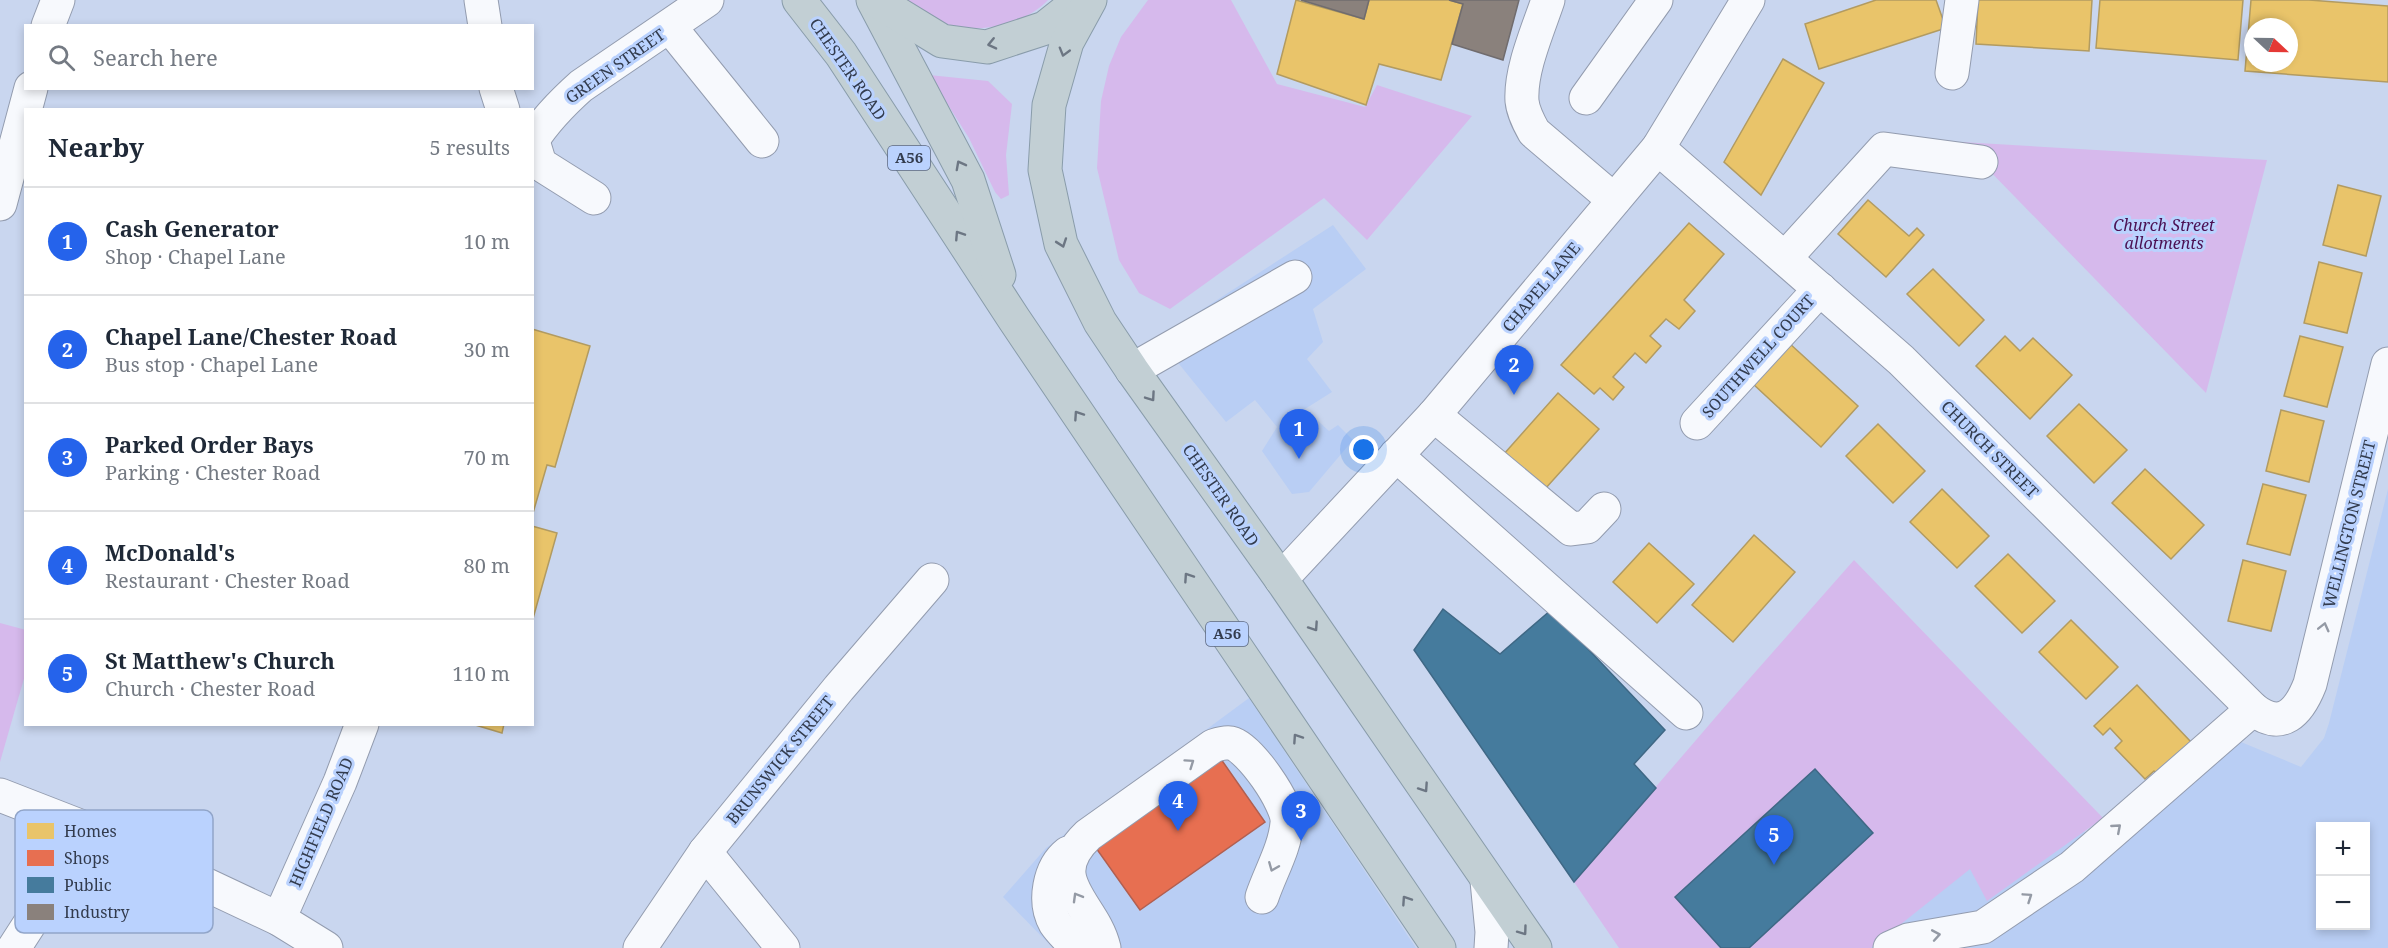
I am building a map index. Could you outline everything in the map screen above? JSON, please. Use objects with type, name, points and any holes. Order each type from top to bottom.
[{"type":"highway","name":"CHESTER ROAD","points":[[799,0],[841,54],[1014,320],[1439,948]]},
{"type":"highway","name":"CHESTER ROAD","points":[[874,0],[968,180],[1014,320]]},
{"type":"highway","name":"CHESTER ROAD","points":[[874,0],[942,41],[987,47],[1045,28],[1080,0]]},
{"type":"highway","name":"CHESTER ROAD","points":[[1090,0],[1067,42],[1049,105],[1046,170],[1061,244],[1100,322],[1132,370],[1281,579],[1486,880],[1535,948]]},
{"type":"street","points":[[49,24],[58,0]]},
{"type":"street","points":[[481,0],[485,24]]},
{"type":"street","name":"GREEN STREET","points":[[534,140],[551,115],[581,86],[707,0]]},
{"type":"street","points":[[1548,0],[1523,81],[1524,110],[1534,132],[1614,200]]},
{"type":"street","points":[[1586,98],[1656,0]]},
{"type":"street","name":"CHAPEL LANE","points":[[1281,579],[1434,415],[1658,148],[1748,0]]},
{"type":"street","points":[[1952,73],[1962,0]]},
{"type":"street","points":[[670,27],[762,141]]},
{"type":"street","points":[[26,108],[30,90]]},
{"type":"street","points":[[497,90],[502,108]]},
{"type":"street","points":[[0,204],[24,114]]},
{"type":"street","points":[[534,144],[540,164],[594,198]]},
{"type":"street","name":"CHURCH STREET","points":[[1658,148],[1901,360],[2253,709],[2266,717],[2277,720],[2288,717],[2297,710],[2310,684]]},
{"type":"street","points":[[1785,258],[1884,149],[1981,162]]},
{"type":"street","points":[[1132,370],[1295,277]]},
{"type":"street","name":"SOUTHWELL COURT","points":[[1697,423],[1820,289]]},
{"type":"street","name":"WELLINGTON STREET","points":[[2310,684],[2388,364]]},
{"type":"street","points":[[1434,415],[1571,529],[1587,527],[1604,509]]},
{"type":"street","points":[[1396,455],[1686,713]]},
{"type":"street","name":"BRUNSWICK STREET","points":[[640,948],[705,852],[839,688],[932,580]]},
{"type":"street","points":[[1890,948],[1908,940],[1983,927],[2072,867],[2253,709]]},
{"type":"street","name":"HIGHFIELD ROAD","points":[[279,919],[340,782],[361,726]]},
{"type":"street","points":[[1077,948],[1056,923],[1050,909],[1049,892],[1053,871],[1063,857],[1088,835],[1213,746],[1222,743],[1232,743],[1248,754],[1287,811],[1285,837],[1262,897]]},
{"type":"street","points":[[0,795],[39,810]]},
{"type":"street","points":[[1076,847],[1070,858],[1068,876],[1073,891],[1100,934],[1104,948]]},
{"type":"street","points":[[705,852],[783,948]]},
{"type":"street","points":[[1486,880],[1492,932],[1491,948]]},
{"type":"street","points":[[213,888],[279,919],[326,948]]},
{"type":"street","points":[[14,948],[24,933]]},
{"type":"shaded area","points":[[1333,225],[1366,269],[1313,309],[1323,342],[1307,359],[1332,392],[1305,409],[1329,431],[1338,425],[1353,440],[1309,492],[1292,494],[1262,451],[1277,427],[1255,400],[1226,422],[1158,338]]},
{"type":"shaded area","points":[[2388,489],[2388,948],[1868,948],[2050,791],[2090,838],[2221,721],[2241,742],[2301,767],[2324,738]]},
{"type":"shaded area","points":[[1249,698],[1416,948],[1053,948],[1003,897],[1046,848]]},
{"type":"green space","points":[[904,0],[1048,0],[1038,9],[1012,22],[982,28],[967,28],[940,22]]},
{"type":"green space","points":[[1148,0],[1231,0],[1277,84],[1365,107],[1377,85],[1472,116],[1367,240],[1324,198],[1170,309],[1139,293],[1119,260],[1097,168],[1101,101],[1109,66],[1121,37]]},
{"type":"green space","points":[[929,75],[988,81],[1012,104],[1006,155],[1009,195],[1001,199],[995,192],[969,138]]},
{"type":"green space","name":"Church Street allotments","points":[[1961,142],[2267,160],[2206,393],[1981,162]]},
{"type":"green space","points":[[1854,560],[2103,818],[1987,901],[1970,869],[1871,948],[1619,948],[1574,882]]},
{"type":"green space","points":[[0,623],[24,629],[24,678],[0,762]]},
{"type":"building: Homes","points":[[1296,0],[1364,19],[1369,0],[1449,0],[1463,4],[1441,80],[1379,64],[1366,105],[1277,74]]},
{"type":"building: Homes","points":[[1876,0],[1936,0],[1946,28],[1819,69],[1805,24]]},
{"type":"building: Homes","points":[[1978,0],[2092,0],[2089,51],[1976,44]]},
{"type":"building: Homes","points":[[2100,0],[2243,0],[2238,60],[2096,48]]},
{"type":"building: Homes","points":[[2251,0],[2309,0],[2388,6],[2388,82],[2258,72],[2298,72],[2298,18],[2249,18]]},
{"type":"building: Homes","points":[[1783,59],[1824,83],[1761,195],[1724,162]]},
{"type":"building: Homes","points":[[2338,185],[2381,196],[2366,256],[2323,245]]},
{"type":"building: Homes","points":[[1868,200],[1909,236],[1917,228],[1924,235],[1886,277],[1838,234]]},
{"type":"building: Homes","points":[[1689,223],[1724,254],[1684,300],[1695,311],[1679,329],[1666,319],[1650,336],[1661,346],[1646,363],[1635,353],[1613,377],[1624,387],[1613,400],[1600,388],[1594,394],[1561,365]]},
{"type":"building: Homes","points":[[2319,262],[2362,273],[2347,333],[2304,323]]},
{"type":"building: Homes","points":[[1933,269],[1984,320],[1959,346],[1907,294]]},
{"type":"building: Homes","points":[[534,330],[590,346],[555,467],[547,465],[534,510]]},
{"type":"building: Homes","points":[[2005,336],[2020,351],[2033,338],[2072,375],[2030,419],[1976,366]]},
{"type":"building: Homes","points":[[2300,336],[2343,347],[2327,407],[2284,396]]},
{"type":"building: Homes","points":[[1789,343],[1858,406],[1821,447],[1752,383]]},
{"type":"building: Homes","points":[[1558,393],[1599,429],[1536,499],[1496,463]]},
{"type":"building: Homes","points":[[2079,404],[2127,450],[2094,483],[2047,436]]},
{"type":"building: Homes","points":[[2281,410],[2324,421],[2309,482],[2266,471]]},
{"type":"building: Homes","points":[[1878,424],[1925,471],[1893,503],[1846,456]]},
{"type":"building: Homes","points":[[2145,469],[2204,525],[2171,559],[2112,503]]},
{"type":"building: Homes","points":[[2263,484],[2306,495],[2290,555],[2247,544]]},
{"type":"building: Homes","points":[[1942,489],[1989,536],[1957,568],[1910,522]]},
{"type":"building: Homes","points":[[534,527],[557,533],[534,615]]},
{"type":"building: Homes","points":[[1754,535],[1795,572],[1733,642],[1692,605]]},
{"type":"building: Homes","points":[[1649,543],[1694,584],[1657,623],[1613,582]]},
{"type":"building: Homes","points":[[2008,554],[2055,601],[2022,633],[1975,586]]},
{"type":"building: Homes","points":[[2243,560],[2286,571],[2271,631],[2228,621]]},
{"type":"building: Homes","points":[[2071,620],[2118,667],[2086,699],[2039,652]]},
{"type":"building: Homes","points":[[2137,685],[2191,742],[2157,774],[2154,771],[2145,779],[2115,748],[2122,741],[2110,728],[2103,735],[2094,726]]},
{"type":"building: Homes","points":[[479,726],[504,726],[502,733]]},
{"type":"building: Shops","points":[[1216,752],[1265,822],[1140,910],[1091,841]]},
{"type":"building: Public","points":[[1443,609],[1500,654],[1551,610],[1665,730],[1634,764],[1656,788],[1574,882],[1414,650]]},
{"type":"building: Public","points":[[1815,769],[1873,833],[1749,948],[1721,948],[1675,897]]},
{"type":"building: Industry","points":[[1301,0],[1369,0],[1364,19]]},
{"type":"building: Industry","points":[[1449,0],[1519,0],[1503,60],[1452,44],[1463,4]]},
{"type":"place","name":"Chapel Lane/Chester Road","points":[[1514,395]]},
{"type":"place","name":"Cash Generator","points":[[1299,459]]},
{"type":"place","name":"McDonald's","points":[[1178,831]]},
{"type":"place","name":"Parked Order Bays","points":[[1301,841]]},
{"type":"place","name":"St Matthew's Church","points":[[1774,865]]}]
